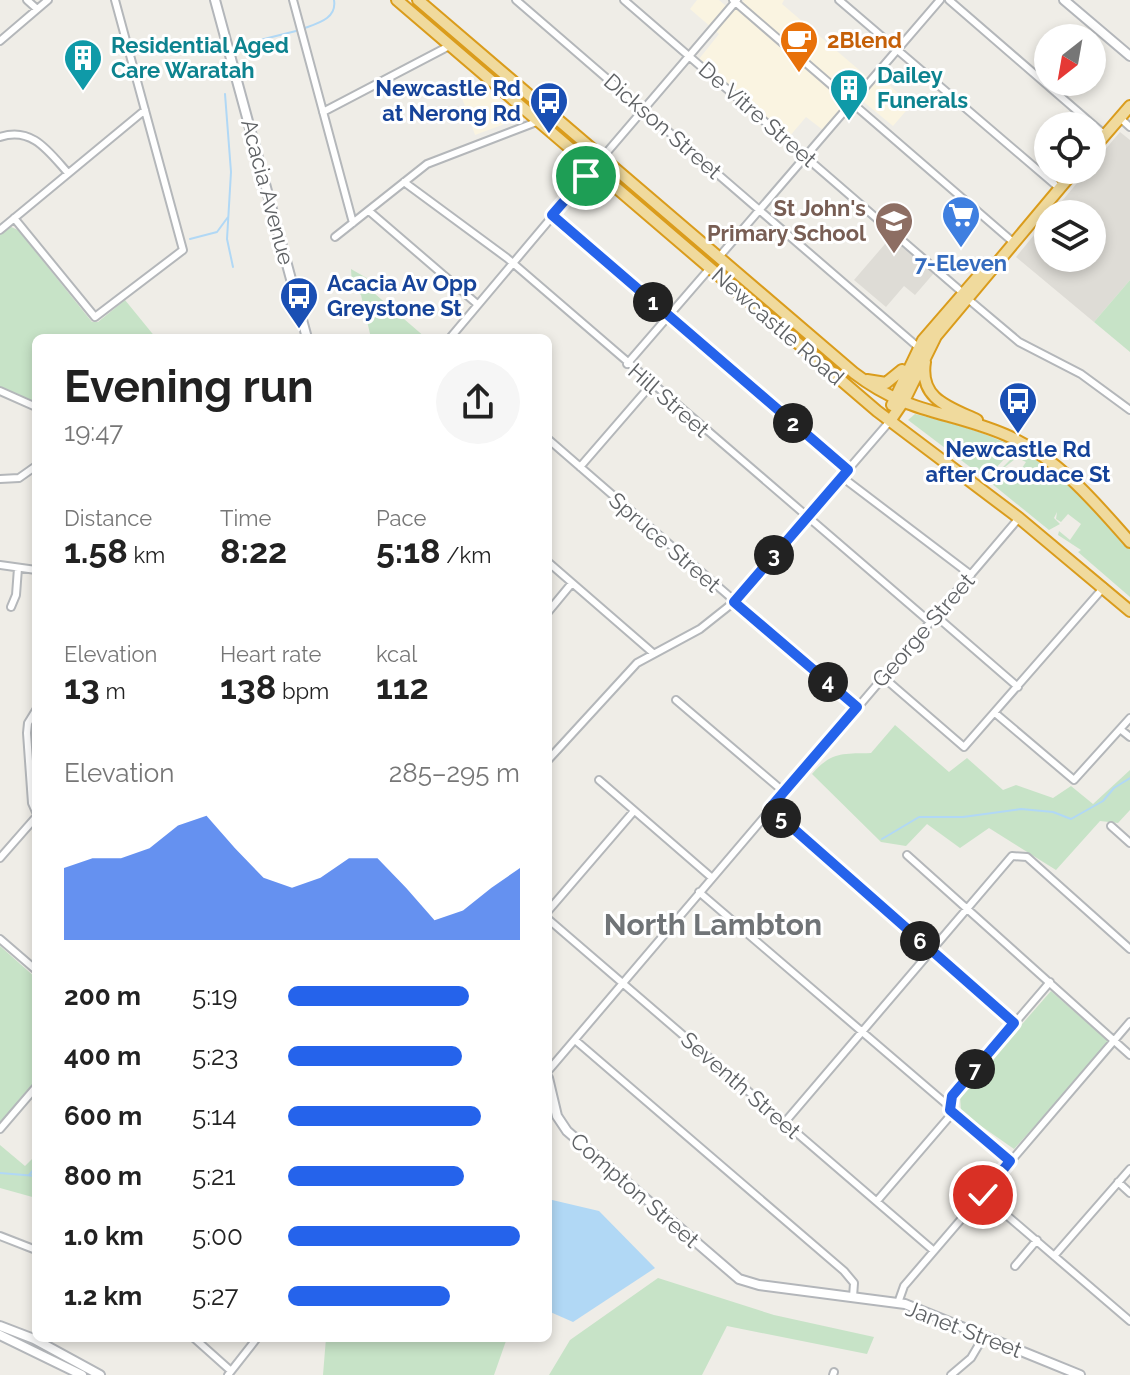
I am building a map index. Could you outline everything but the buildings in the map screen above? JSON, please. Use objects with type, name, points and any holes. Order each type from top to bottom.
[{"type":"highway","name":"Newcastle Road","points":[[397,0],[890,421],[1019,518],[1130,611]]},
{"type":"highway","name":"Newcastle Road","points":[[418,0],[861,379],[898,402],[1002,434],[1030,447],[1066,474],[1130,542]]},
{"type":"highway","points":[[1106,134],[1130,106]]},
{"type":"highway","points":[[539,121],[549,112]]},
{"type":"highway","points":[[594,167],[602,158]]},
{"type":"highway","points":[[890,421],[918,347],[1063,184]]},
{"type":"highway","points":[[898,402],[931,345],[965,296]]},
{"type":"highway","points":[[931,345],[923,373],[931,395],[1002,434]]},
{"type":"highway","points":[[861,379],[889,382],[912,358]]},
{"type":"street","points":[[27,0],[37,9]]},
{"type":"street","points":[[0,41],[48,0]]},
{"type":"street","points":[[14,218],[91,315],[99,317],[183,250],[115,0]]},
{"type":"street","name":"Acacia Avenue","points":[[215,0],[306,334]]},
{"type":"street","points":[[293,0],[353,223]]},
{"type":"street","name":"Dickson Street","points":[[516,0],[918,347]]},
{"type":"street","name":"De Vitre Street","points":[[624,0],[1019,342],[1081,374],[1130,410]]},
{"type":"street","points":[[839,0],[1059,188]]},
{"type":"street","points":[[719,257],[940,0]]},
{"type":"street","points":[[949,0],[1078,112]]},
{"type":"street","points":[[1064,0],[1130,56]]},
{"type":"street","points":[[602,158],[735,1],[1013,242]]},
{"type":"street","points":[[323,112],[451,45]]},
{"type":"street","points":[[0,230],[145,110]]},
{"type":"street","points":[[1120,118],[1130,127]]},
{"type":"street","points":[[335,237],[427,164],[539,121]]},
{"type":"street","points":[[0,137],[16,133],[30,136],[68,173]]},
{"type":"street","points":[[453,334],[476,303],[594,167]]},
{"type":"street","name":"Hill Street","points":[[404,182],[511,263],[808,517],[1018,687]]},
{"type":"street","points":[[369,211],[476,303]]},
{"type":"street","points":[[552,215],[848,470]]},
{"type":"street","points":[[627,364],[710,268]]},
{"type":"street","points":[[580,467],[651,385]]},
{"type":"street","points":[[0,391],[32,405]]},
{"type":"street","points":[[552,755],[623,675],[653,653],[700,629],[734,602],[890,421]]},
{"type":"street","name":"Spruce Street","points":[[552,442],[857,707]]},
{"type":"street","points":[[0,479],[19,478],[32,469]]},
{"type":"street","points":[[842,477],[971,575]]},
{"type":"street","name":"George Street","points":[[552,1066],[1019,518]]},
{"type":"street","points":[[0,565],[32,570]]},
{"type":"street","points":[[552,566],[653,653]]},
{"type":"street","points":[[11,607],[16,595],[18,568]]},
{"type":"street","points":[[552,607],[572,583]]},
{"type":"street","points":[[883,677],[964,747],[1104,587]]},
{"type":"street","points":[[676,700],[784,792]]},
{"type":"street","points":[[995,713],[1074,780],[1130,718]]},
{"type":"street","points":[[32,716],[27,733],[32,803]]},
{"type":"street","points":[[1120,729],[1130,737]]},
{"type":"street","points":[[599,780],[711,877]]},
{"type":"street","points":[[770,808],[1014,1023]]},
{"type":"street","points":[[552,906],[634,811]]},
{"type":"street","points":[[0,858],[32,819]]},
{"type":"street","points":[[1111,826],[1130,843]]},
{"type":"street","points":[[907,855],[1130,1055]]},
{"type":"street","points":[[785,1122],[1012,856],[1027,857],[1130,949]]},
{"type":"street","points":[[699,892],[1010,1161]]},
{"type":"street","name":"Seventh Street","points":[[552,922],[934,1251]]},
{"type":"street","points":[[0,939],[32,967]]},
{"type":"street","points":[[877,1201],[950,1116],[952,1096],[1050,982]]},
{"type":"street","points":[[898,1303],[901,1289],[1130,1022]]},
{"type":"street","points":[[575,1040],[844,1271],[854,1283],[853,1297]]},
{"type":"street","points":[[0,1129],[32,1092]]},
{"type":"street","name":"Compton Street","points":[[552,1095],[557,1116],[567,1131],[729,1272],[749,1283]]},
{"type":"street","points":[[1054,1256],[1130,1169]]},
{"type":"street","points":[[1118,1182],[1130,1193]]},
{"type":"street","points":[[983,1195],[1130,1321]]},
{"type":"street","points":[[0,1236],[32,1248]]},
{"type":"street","points":[[1015,1266],[1037,1240]]},
{"type":"street","name":"Janet Street","points":[[749,1283],[898,1303],[1080,1375]]},
{"type":"street","points":[[0,1326],[32,1338]]},
{"type":"street","points":[[0,1335],[82,1375]]},
{"type":"street","points":[[951,1375],[971,1358],[984,1336]]},
{"type":"street","points":[[40,1342],[100,1375]]},
{"type":"street","points":[[198,1342],[230,1373],[254,1342]]},
{"type":"shaded area","points":[[697,0],[719,0],[733,12],[744,0],[784,0],[782,4],[872,81],[878,75],[911,105],[893,126],[854,94],[823,130],[806,117],[789,137],[699,59],[719,34],[690,9]]},
{"type":"shaded area","points":[[480,83],[521,118],[475,135],[461,95]]},
{"type":"shaded area","points":[[1120,132],[1130,140],[1130,280],[1094,322],[1034,272],[1106,272],[1106,200],[1063,200],[1076,184],[1106,184],[1106,148]]},
{"type":"shaded area","points":[[1034,235],[1034,272],[1016,257]]},
{"type":"shaded area","name":"St John's Primary School","points":[[891,237],[934,273],[915,295],[904,286],[886,307],[854,280]]},
{"type":"green space","points":[[9,226],[18,230],[92,322],[98,322],[125,300],[153,334],[32,334],[32,402],[0,387],[0,233]]},
{"type":"green space","points":[[351,269],[372,281],[374,293],[421,334],[370,334],[361,295],[352,287]]},
{"type":"green space","points":[[1130,280],[1130,352],[1094,322]]},
{"type":"green space","points":[[915,414],[985,434],[1012,446],[1059,477],[1130,549],[1130,597],[1078,552],[1081,550],[1058,535],[1059,531],[1070,540],[1081,524],[1068,514],[1061,522],[1056,519],[1057,512],[1054,518],[1060,524],[1049,530],[991,483],[993,478],[1001,477],[1004,473],[1000,470],[1011,459],[1015,459],[1005,467],[1010,472],[1008,477],[1016,477],[1026,462],[1009,454],[995,469],[982,476],[908,420]]},
{"type":"green space","points":[[895,725],[949,772],[967,758],[1003,790],[1016,785],[1053,798],[1071,786],[1093,804],[1130,770],[1130,810],[1118,823],[1100,821],[1056,870],[989,828],[960,848],[927,824],[906,846],[881,842],[812,774],[832,758],[871,753]]},
{"type":"green space","points":[[0,946],[32,974],[32,1088],[0,1125]]},
{"type":"green space","points":[[1051,991],[1110,1043],[1014,1149],[961,1112],[960,1095]]},
{"type":"green space","points":[[0,1145],[25,1166],[32,1159],[32,1197],[0,1188]]},
{"type":"green space","points":[[658,1278],[774,1315],[874,1337],[867,1354],[727,1326],[702,1375],[549,1375],[570,1340]]},
{"type":"green space","points":[[326,1342],[506,1342],[494,1375],[323,1375]]},
{"type":"water","points":[[552,1200],[599,1211],[655,1268],[573,1322],[552,1313]]},
{"type":"waterway","points":[[305,28],[330,15],[334,0]]},
{"type":"waterway","points":[[244,49],[256,41],[296,31]]},
{"type":"waterway","points":[[225,94],[231,172],[227,239],[233,267]]},
{"type":"waterway","points":[[190,239],[217,232],[228,217]]},
{"type":"waterway","points":[[882,839],[919,817],[963,817],[1021,809],[1053,812],[1071,819],[1103,801],[1114,788],[1130,778]]},
{"type":"waterway","points":[[29,1175],[32,1172]]},
{"type":"waterway","points":[[0,1173],[32,1176]]},
{"type":"place","name":"2Blend","points":[[799,74]]},
{"type":"place","name":"Residential Aged Care Waratah","points":[[83,92]]},
{"type":"place","name":"Dailey Funerals","points":[[849,122]]},
{"type":"place","name":"Newcastle Rd at Nerong Rd","points":[[549,135]]},
{"type":"place","name":"7-Eleven","points":[[961,249]]},
{"type":"place","name":"St John's Primary School","points":[[894,255]]},
{"type":"place","name":"Acacia Av Opp Greystone St","points":[[299,330]]},
{"type":"place","name":"Newcastle Rd after Croudace St","points":[[1018,435]]},
{"type":"district","name":"North Lambton","points":[[713,924]]},
{"type":"route","points":[[586,176],[552,215],[848,470],[734,602],[857,707],[770,808],[1014,1023],[952,1096],[950,1110],[1010,1161],[983,1195]]}]
